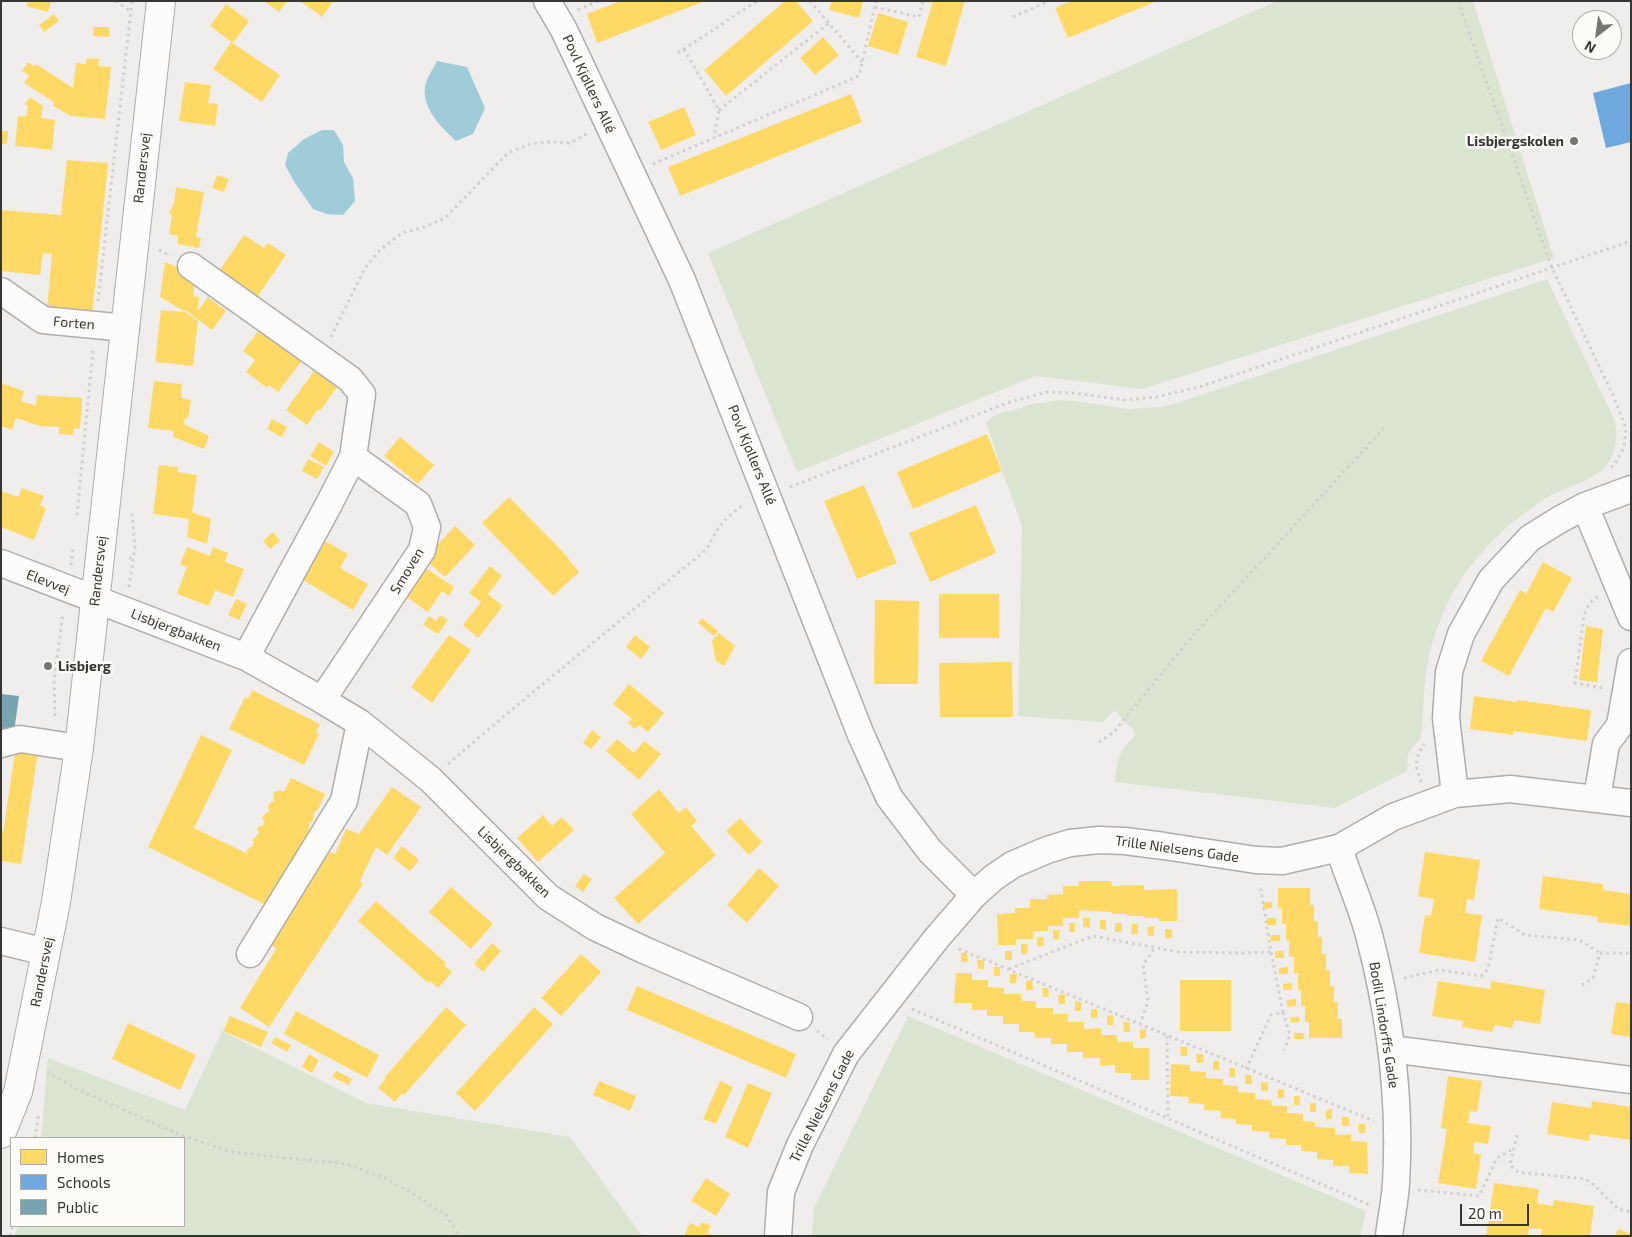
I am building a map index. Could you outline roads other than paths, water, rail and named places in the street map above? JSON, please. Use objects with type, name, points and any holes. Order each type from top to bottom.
[{"type":"main road","name":"Randersvej","points":[[1,1134],[18,1092],[56,902],[68,746],[95,600],[161,1]]},
{"type":"street","name":"Povl Kjøllers Allé","points":[[547,1],[564,30],[682,280],[861,735],[889,797],[930,851],[974,896]]},
{"type":"street","points":[[190,266],[350,379],[362,394],[352,457],[329,504],[246,657]]},
{"type":"street","name":"Forten","points":[[1,291],[43,320],[126,328]]},
{"type":"street","name":"Smoven","points":[[322,700],[422,550],[427,527],[418,504],[352,457]]},
{"type":"street","points":[[1455,794],[1446,718],[1449,672],[1461,634],[1491,580],[1530,538],[1585,506],[1631,489]]},
{"type":"street","points":[[1585,506],[1631,617]]},
{"type":"street","name":"Elevvej","points":[[1,563],[95,600]]},
{"type":"street","name":"Lisbjergbakken","points":[[95,600],[246,657],[322,700],[360,723],[430,779],[548,897],[596,927],[799,1017]]},
{"type":"street","points":[[1597,798],[1606,744],[1620,725],[1631,662]]},
{"type":"street","points":[[250,954],[344,801],[360,723]]},
{"type":"street","points":[[1,744],[20,739],[68,746]]},
{"type":"street","name":"Trille Nielsens Gade","points":[[778,1236],[781,1192],[800,1146],[846,1054],[936,939],[974,896],[993,878],[1012,865],[1047,850],[1070,843],[1099,840],[1125,841],[1256,860],[1282,861],[1339,848],[1393,817],[1455,794],[1510,789],[1631,803]]},
{"type":"street","name":"Bodil Lindorffs Gade","points":[[1339,848],[1369,933],[1391,1048],[1398,1130],[1395,1188],[1390,1225]]},
{"type":"street","points":[[1,941],[46,952]]},
{"type":"street","points":[[1391,1048],[1631,1080]]},
{"type":"water","points":[[437,61],[467,67],[485,108],[473,134],[456,141],[434,117],[425,95],[428,77]]},
{"type":"water","points":[[322,130],[334,130],[343,145],[344,162],[353,178],[355,201],[343,215],[327,214],[313,209],[285,165],[288,153],[304,139]]},
{"type":"place","name":"Lisbjergskolen","points":[[1574,141]]},
{"type":"place","name":"Lisbjerg","points":[[48,666]]}]
